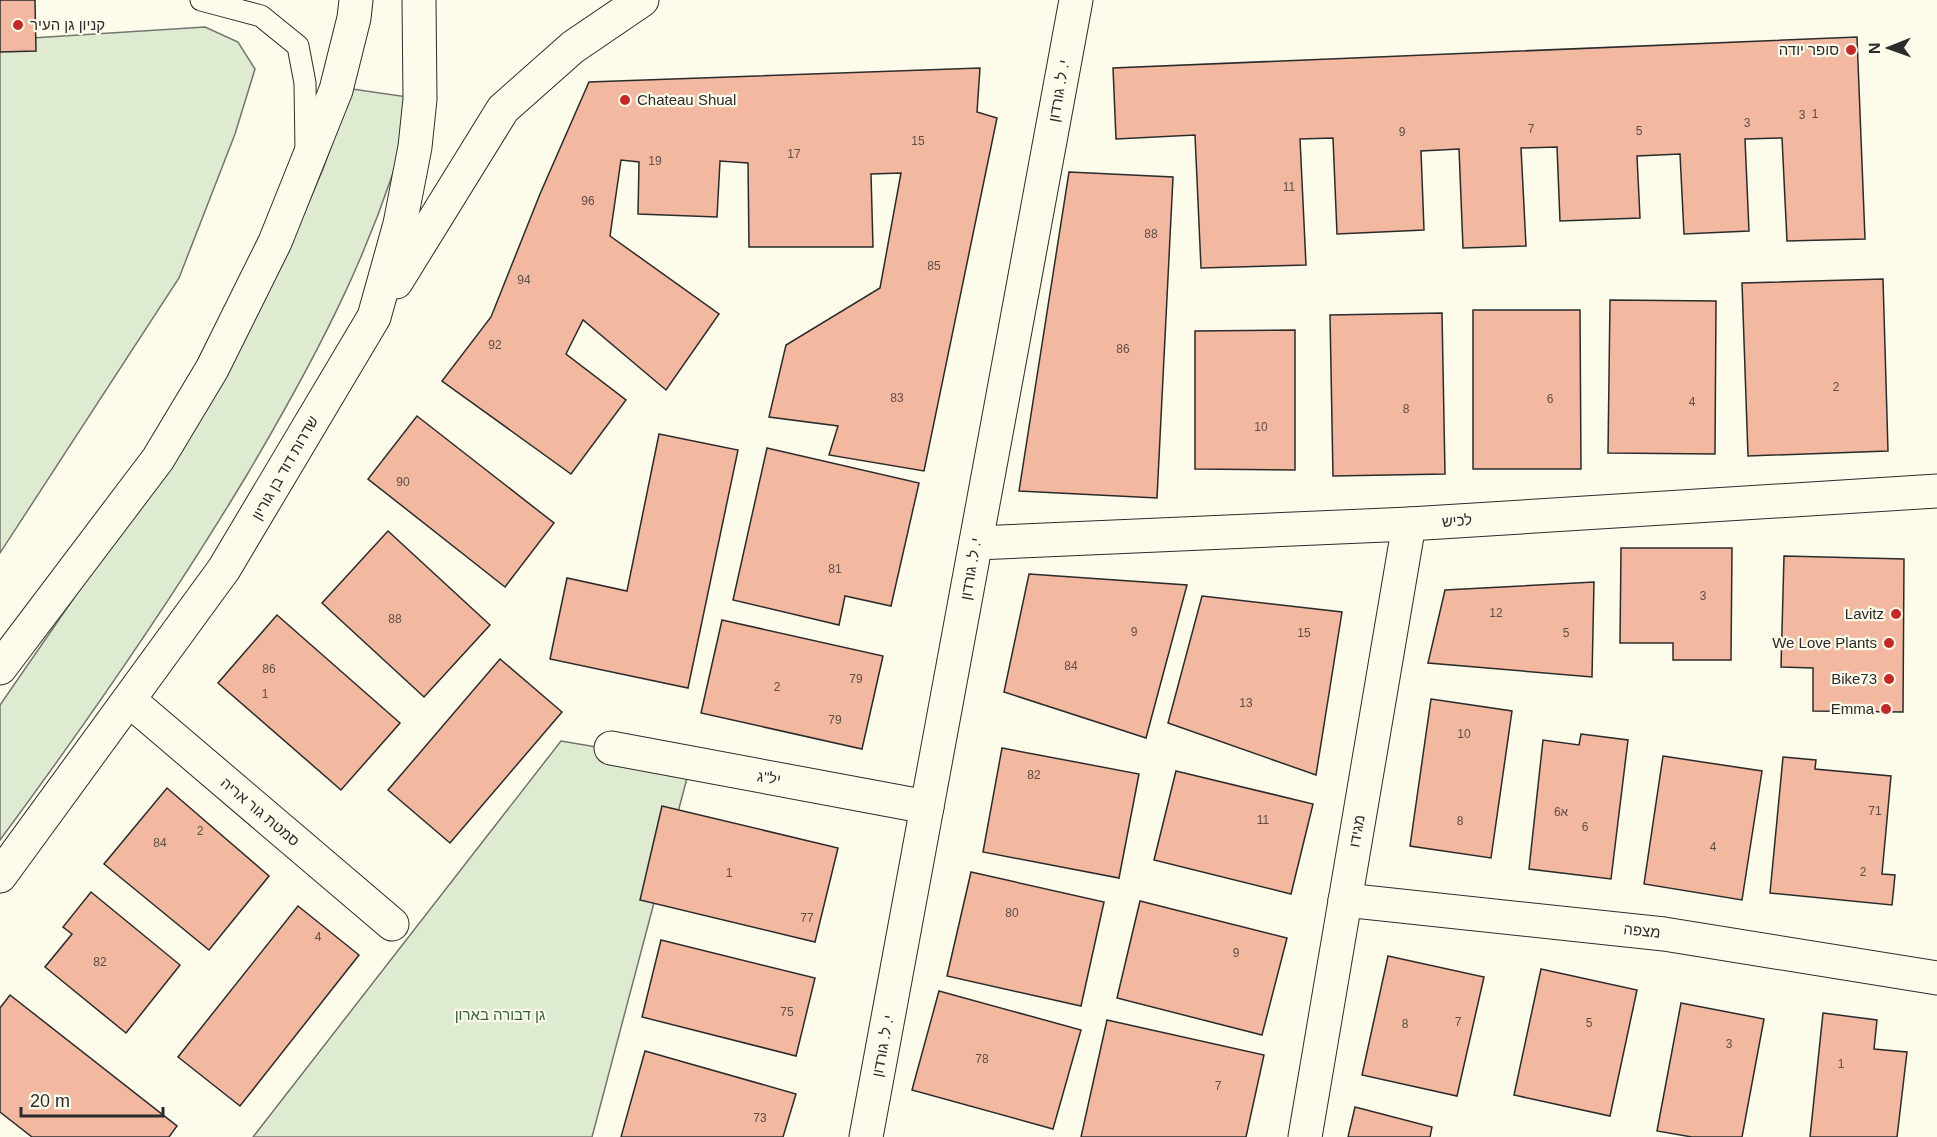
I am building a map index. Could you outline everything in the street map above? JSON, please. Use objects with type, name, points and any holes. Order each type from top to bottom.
[{"type":"street","points":[[0,668],[158,459],[212,369],[275,242],[336,90],[354,18],[356,0]]},
{"type":"street","name":"שדרות דוד בן גוריון","points":[[0,876],[230,560],[374,317],[400,225],[415,147],[420,99],[419,0]]},
{"type":"street","points":[[374,317],[503,110],[573,47],[642,0]]},
{"type":"street","name":"י. ל. גורדון","points":[[866,1137],[1076,0]]},
{"type":"street","name":"לכיש","points":[[976,543],[1409,524],[1937,491]]},
{"type":"street","name":"מגידו","points":[[1305,1137],[1409,524]]},
{"type":"street","name":"סמטת גור אריה","points":[[129,700],[392,924]]},
{"type":"street","name":"יל\"ג","points":[[611,748],[927,807]]},
{"type":"street","name":"מצפה","points":[[1345,900],[1664,934],[1937,978]]},
{"type":"lane","points":[[201,0],[261,16],[298,46],[304,83],[306,161]]},
{"type":"green space","points":[[205,27],[238,42],[255,69],[235,134],[179,278],[0,553],[0,40]]},
{"type":"green space","points":[[352,89],[415,98],[384,198],[345,292],[300,382],[248,473],[190,567],[128,660],[0,840],[0,705],[125,524],[288,251],[323,169]]},
{"type":"green space","name":"גן דבורה בארון","points":[[561,741],[691,763],[592,1137],[253,1137]]},
{"type":"building","name":"קניון גן העיר","points":[[0,0],[35,0],[36,51],[0,52]]},
{"type":"building","points":[[1857,37],[1865,239],[1787,241],[1782,138],[1745,139],[1749,231],[1684,234],[1680,154],[1637,156],[1640,218],[1560,221],[1557,147],[1521,148],[1526,246],[1463,248],[1459,149],[1421,151],[1424,230],[1337,234],[1333,138],[1300,139],[1306,265],[1201,268],[1195,135],[1116,139],[1113,68]]},
{"type":"building","points":[[980,68],[977,112],[997,118],[924,471],[829,455],[838,426],[769,417],[786,345],[880,288],[901,173],[871,174],[873,247],[749,247],[748,163],[720,161],[717,217],[638,214],[639,162],[621,160],[610,236],[719,314],[666,390],[583,320],[566,354],[626,400],[571,474],[442,381],[491,317],[540,194],[589,82]]},
{"type":"building","points":[[1069,172],[1173,177],[1157,498],[1019,491]]},
{"type":"building","points":[[1883,279],[1888,451],[1748,456],[1742,283]]},
{"type":"building","points":[[1610,300],[1716,301],[1715,454],[1608,453]]},
{"type":"building","points":[[1473,310],[1580,310],[1581,469],[1473,469]]},
{"type":"building","points":[[1442,313],[1445,474],[1333,476],[1330,315]]},
{"type":"building","points":[[1295,330],[1295,470],[1195,469],[1195,331]]},
{"type":"building","points":[[417,416],[554,523],[505,587],[368,479]]},
{"type":"building","points":[[659,434],[738,450],[688,688],[550,659],[567,578],[627,591]]},
{"type":"building","points":[[767,448],[919,483],[891,606],[845,596],[839,625],[733,600]]},
{"type":"building","points":[[388,531],[490,625],[424,697],[322,603]]},
{"type":"building","points":[[1621,548],[1732,548],[1731,660],[1673,660],[1673,643],[1620,643]]},
{"type":"building","points":[[1784,556],[1904,559],[1903,712],[1813,711],[1813,668],[1781,667]]},
{"type":"building","points":[[1029,574],[1187,585],[1146,738],[1004,692]]},
{"type":"building","points":[[1594,582],[1592,677],[1428,663],[1445,590]]},
{"type":"building","points":[[1202,596],[1342,612],[1316,775],[1168,723]]},
{"type":"building","points":[[277,615],[400,723],[341,790],[218,683]]},
{"type":"building","points":[[722,620],[883,656],[862,749],[701,713]]},
{"type":"building","points":[[500,659],[562,712],[450,843],[388,790]]},
{"type":"building","points":[[1431,699],[1512,711],[1491,858],[1410,846]]},
{"type":"building","points":[[1581,734],[1628,740],[1611,879],[1529,869],[1543,740],[1579,745]]},
{"type":"building","points":[[1002,748],[1139,774],[1119,878],[983,852]]},
{"type":"building","points":[[1663,756],[1762,771],[1742,900],[1644,884]]},
{"type":"building","points":[[1783,757],[1816,760],[1815,769],[1891,776],[1882,874],[1895,875],[1892,905],[1770,893]]},
{"type":"building","points":[[1176,771],[1313,804],[1291,894],[1154,860]]},
{"type":"building","points":[[167,788],[269,876],[209,950],[104,864]]},
{"type":"building","points":[[662,806],[838,848],[815,942],[640,900]]},
{"type":"building","points":[[971,872],[1104,902],[1081,1006],[947,976]]},
{"type":"building","points":[[91,892],[180,965],[126,1033],[45,967],[72,934],[63,927]]},
{"type":"building","points":[[1140,901],[1287,938],[1262,1035],[1117,998]]},
{"type":"building","points":[[298,906],[359,955],[240,1106],[178,1057]]},
{"type":"building","points":[[661,940],[815,978],[796,1056],[642,1017]]},
{"type":"building","points":[[1388,956],[1484,977],[1457,1096],[1362,1075]]},
{"type":"building","points":[[1541,969],[1637,990],[1610,1116],[1514,1095]]},
{"type":"building","points":[[939,991],[1081,1030],[1053,1129],[912,1090]]},
{"type":"building","points":[[10,995],[177,1126],[169,1137],[32,1137],[0,1112],[0,1008]]},
{"type":"building","points":[[1681,1003],[1764,1019],[1742,1137],[1692,1137],[1657,1131]]},
{"type":"building","points":[[1823,1013],[1877,1020],[1874,1049],[1907,1052],[1897,1137],[1810,1137]]},
{"type":"building","points":[[1107,1020],[1264,1055],[1246,1137],[1081,1137]]},
{"type":"building","points":[[645,1051],[796,1094],[783,1137],[621,1137]]},
{"type":"building","points":[[1355,1107],[1432,1127],[1430,1137],[1348,1137]]},
{"type":"place","name":"קניון גן העיר","points":[[18,25]]},
{"type":"place","name":"סופר יודה","points":[[1851,50]]},
{"type":"place","name":"Chateau Shual","points":[[625,100]]},
{"type":"place","name":"Lavitz","points":[[1896,614]]},
{"type":"place","name":"We Love Plants","points":[[1889,643]]},
{"type":"place","name":"Bike73","points":[[1889,679]]},
{"type":"place","name":"Emma","points":[[1886,709]]}]
